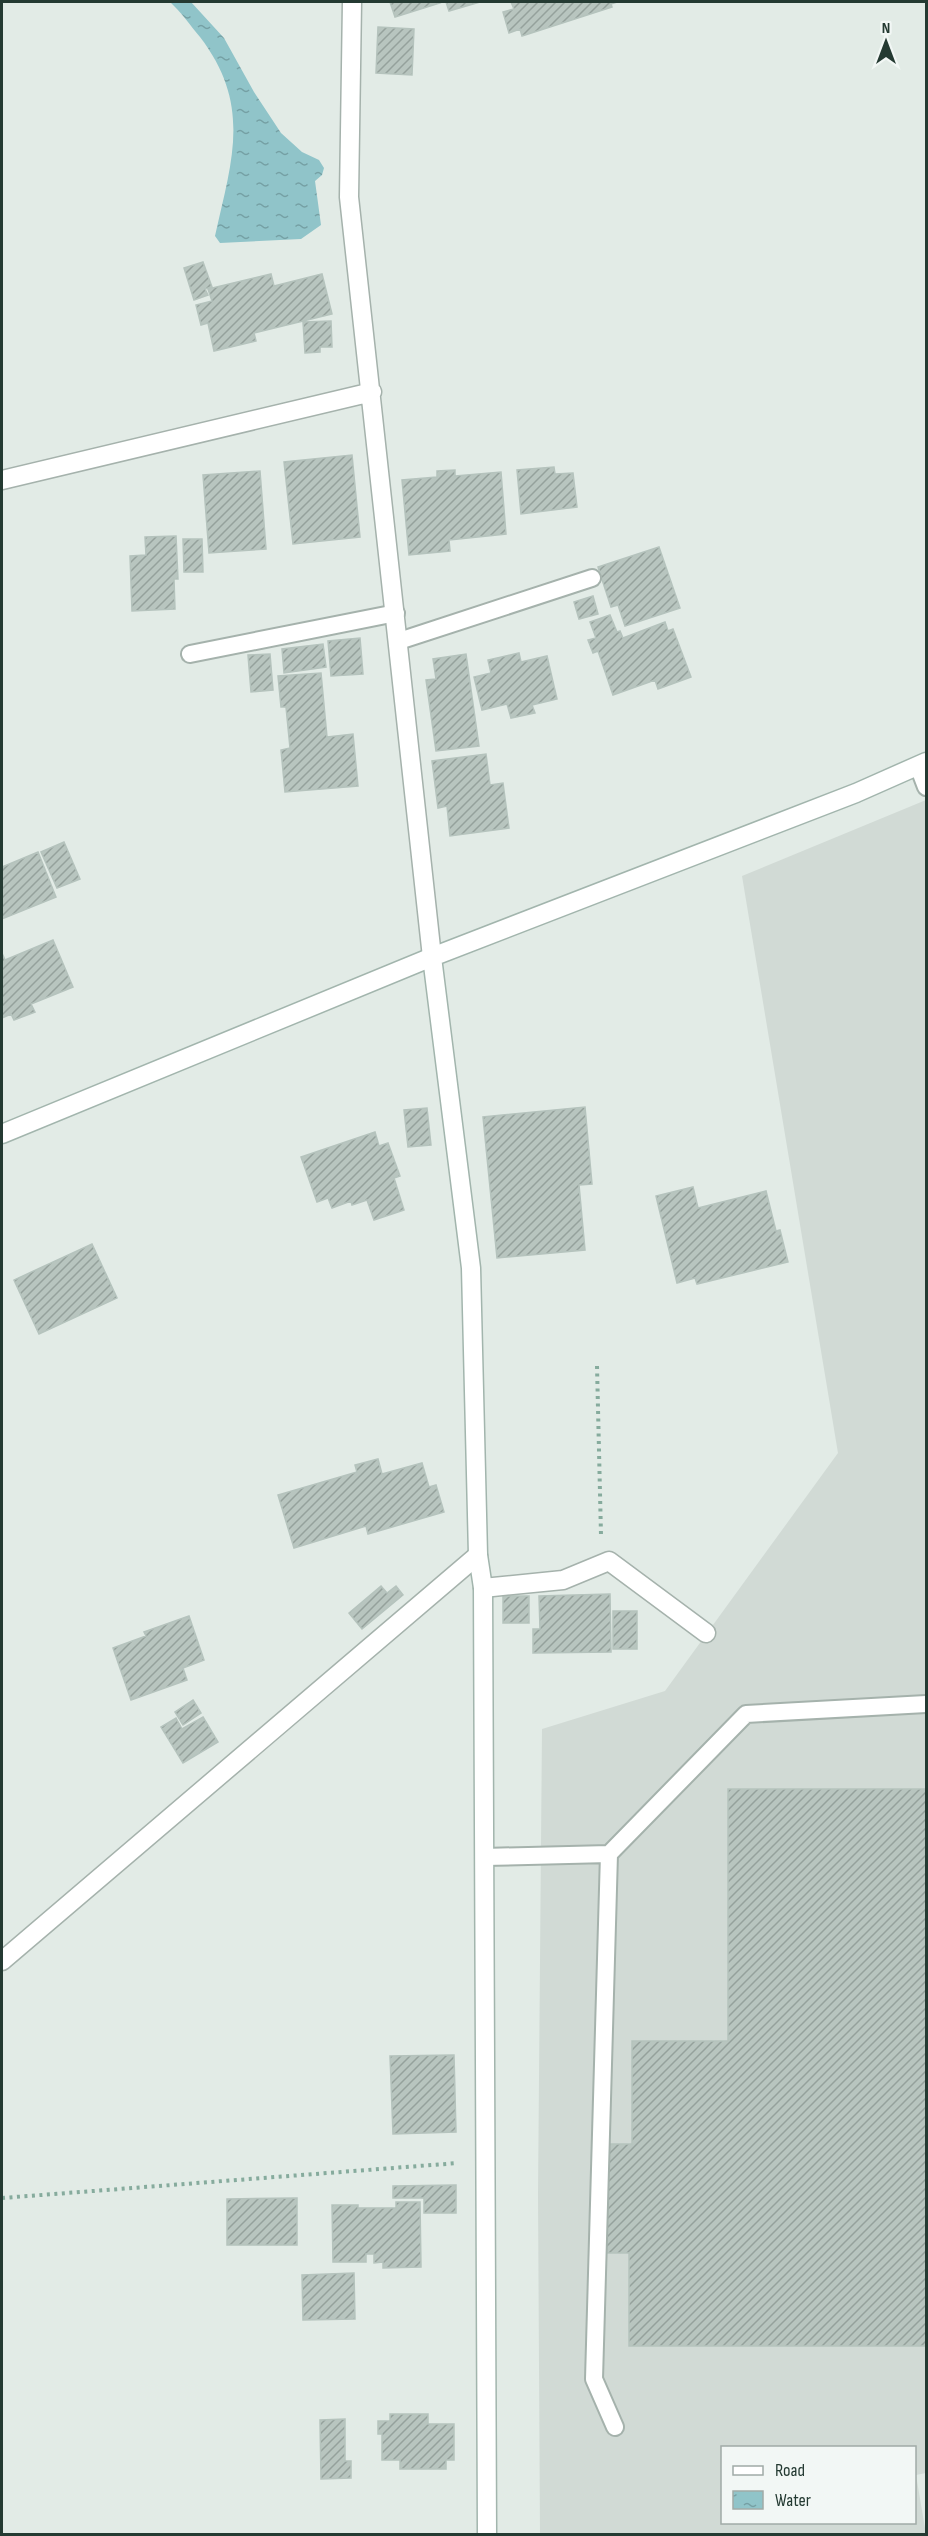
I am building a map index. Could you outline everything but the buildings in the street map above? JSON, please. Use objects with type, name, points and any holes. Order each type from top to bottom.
[{"type":"street","points":[[352,2],[350,197],[432,957],[471,1268],[478,1555],[483,1588],[487,2535]]},
{"type":"street","points":[[2,480],[372,392]]},
{"type":"street","points":[[2,1134],[432,957],[856,793],[922,764]]},
{"type":"street","points":[[2,1961],[478,1555]]},
{"type":"street","points":[[483,1588],[563,1580],[609,1561],[706,1633]]},
{"type":"lane","points":[[399,641],[592,578]]},
{"type":"lane","points":[[190,654],[396,613]]},
{"type":"lane","points":[[922,764],[927,787]]},
{"type":"lane","points":[[615,2427],[594,2379],[609,1854],[746,1714],[927,1704]]},
{"type":"lane","points":[[484,1857],[609,1854]]},
{"type":"path","points":[[597,1366],[601,1538],[609,1561]]},
{"type":"path","points":[[2,2198],[485,2161]]},
{"type":"shaded area","points":[[926,800],[926,2473],[916,2475],[926,2534],[540,2534],[538,2195],[542,1729],[665,1691],[838,1453],[742,876]]},
{"type":"water","points":[[170,2],[191,2],[224,38],[254,92],[281,133],[302,152],[319,160],[324,168],[322,175],[315,181],[321,225],[301,239],[220,243],[215,236],[231,158],[232,110],[227,86],[216,62],[200,37]]}]
